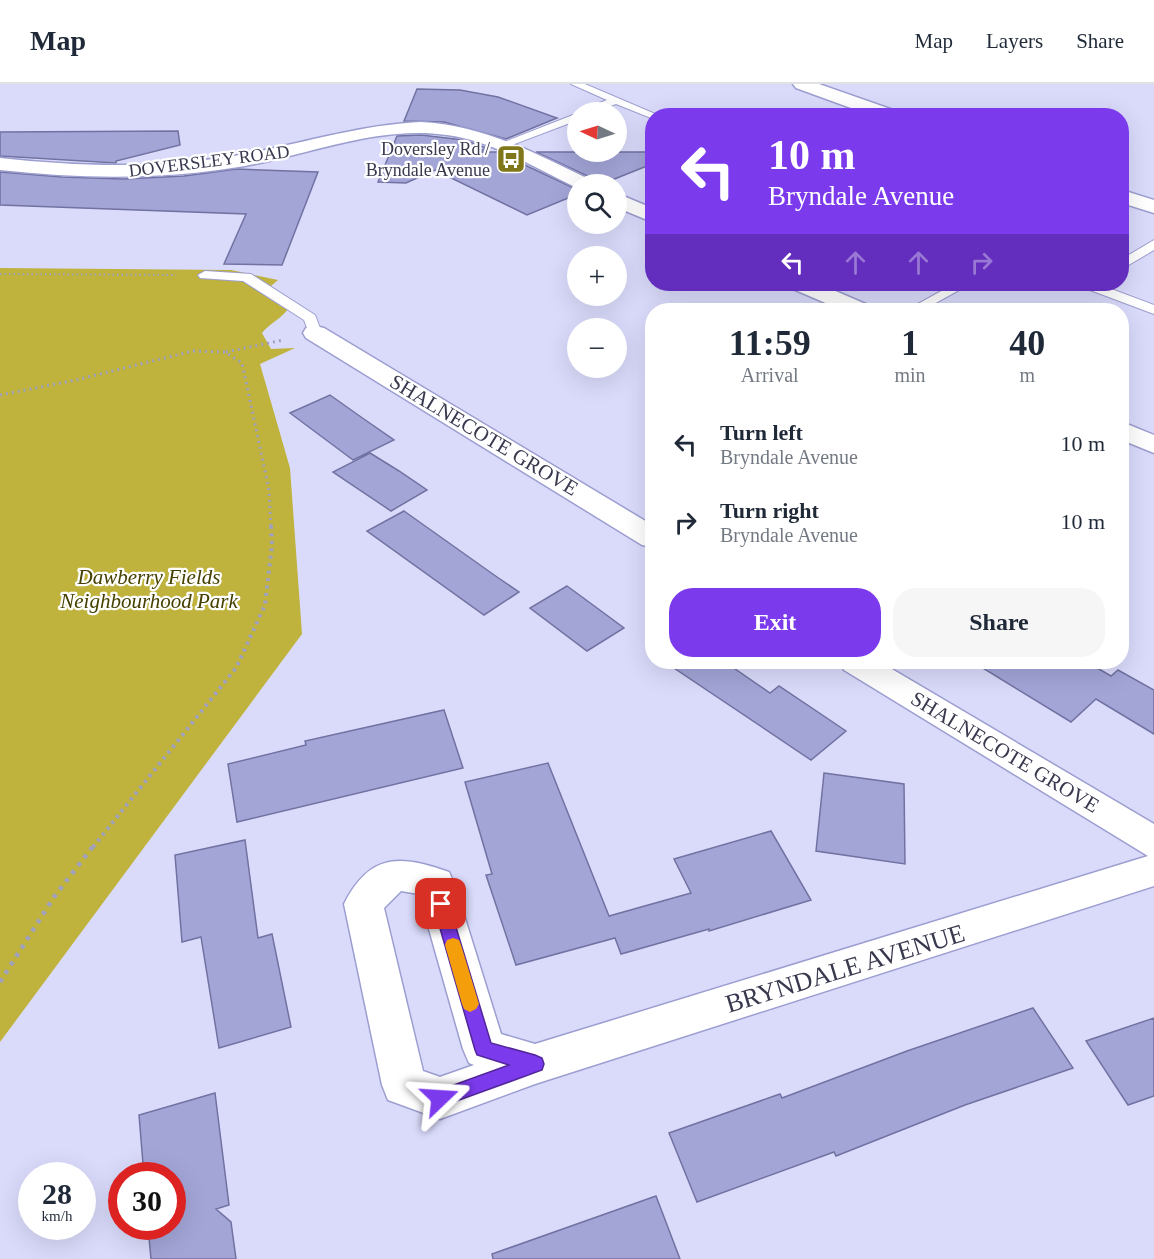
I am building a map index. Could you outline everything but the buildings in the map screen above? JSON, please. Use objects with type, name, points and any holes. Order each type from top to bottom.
[{"type":"street","points":[[802,84],[870,108]]},
{"type":"street","name":"DOVERSLEY ROAD","points":[[0,164],[68,171],[114,172],[166,169],[244,160],[398,128],[446,129],[481,137],[567,176]]},
{"type":"street","points":[[1129,198],[1154,207]]},
{"type":"street","points":[[627,204],[645,213]]},
{"type":"street","points":[[817,291],[844,303]]},
{"type":"street","name":"SHALNECOTE GROVE","points":[[315,333],[645,534]]},
{"type":"street","points":[[1129,433],[1154,445]]},
{"type":"street","name":"SHALNECOTE GROVE","points":[[868,669],[1154,843]]},
{"type":"street","name":"BRYNDALE AVENUE","points":[[535,1064],[484,1050],[435,883],[408,873],[384,879],[364,904],[404,1085],[440,1098],[535,1064],[1154,870]]},
{"type":"lane","points":[[576,84],[645,112]]},
{"type":"lane","points":[[612,102],[617,100]]},
{"type":"lane","points":[[500,146],[567,120]]},
{"type":"lane","points":[[1129,260],[1154,244]]},
{"type":"lane","points":[[205,275],[246,277],[310,318],[315,333]]},
{"type":"lane","points":[[927,303],[950,291]]},
{"type":"lane","points":[[1107,291],[1154,310]]},
{"type":"path","points":[[0,274],[205,275]]},
{"type":"path","points":[[0,394],[76,380],[193,351],[225,352],[315,333]]},
{"type":"path","points":[[0,982],[54,897],[236,668],[265,605],[272,545],[269,490],[242,363],[225,352]]},
{"type":"green space","name":"Dawberry Fields Neighbourhood Park","points":[[0,268],[231,270],[278,280],[264,292],[288,309],[262,333],[271,349],[295,348],[260,364],[290,468],[302,634],[0,1042]]},
{"type":"slow traffic","points":[[453,945],[470,1004]]},
{"type":"place","name":"Doversley Rd / Bryndale Avenue","points":[[511,159]]},
{"type":"route","points":[[440,1098],[535,1064],[484,1050],[441,904]]}]
